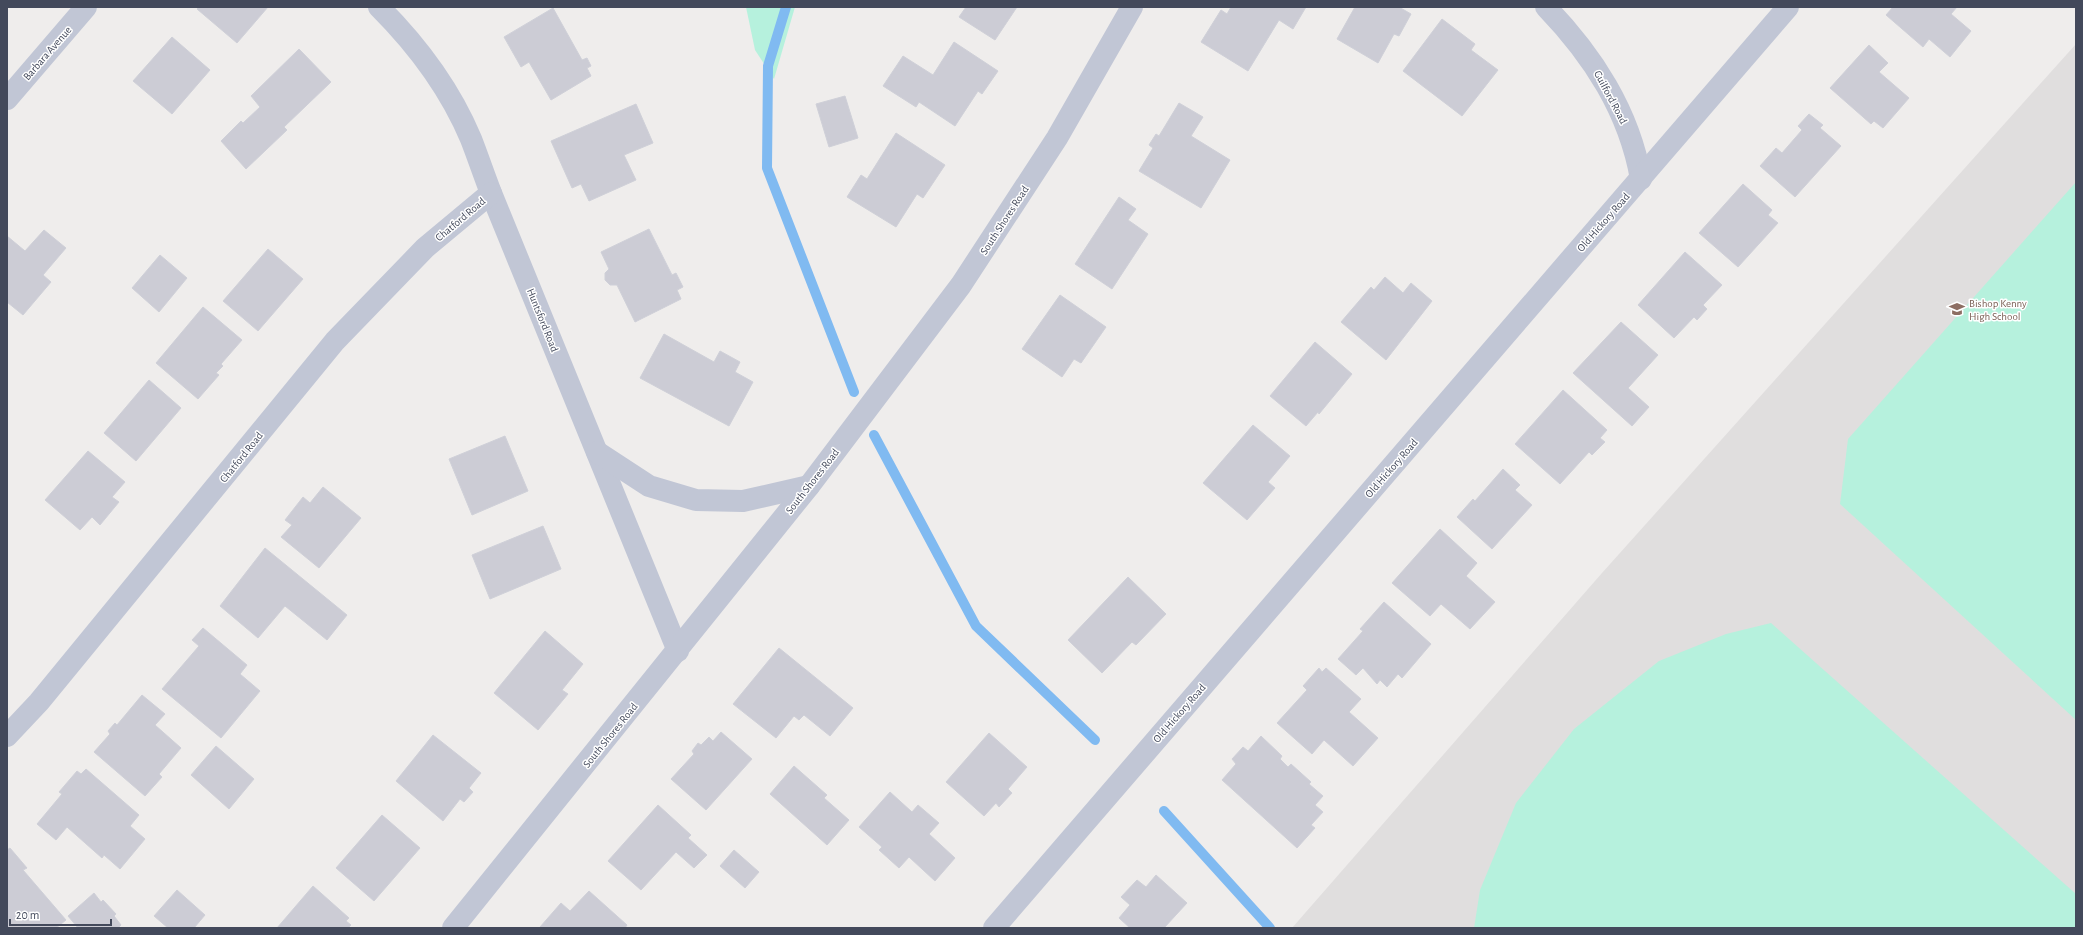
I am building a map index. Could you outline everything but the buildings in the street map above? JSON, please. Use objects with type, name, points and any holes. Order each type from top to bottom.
[{"type":"street","name":"Barbara Avenue","points":[[7,99],[86,7]]},
{"type":"street","name":"Huntsford Road","points":[[379,7],[398,26],[430,65],[453,102],[470,138],[491,193],[678,651]]},
{"type":"street","name":"South Shores Road","points":[[453,928],[678,651],[809,486],[961,285],[1057,138],[1132,7]]},
{"type":"street","name":"Guilford Road","points":[[1546,7],[1601,75],[1627,125],[1636,151],[1640,179]]},
{"type":"street","name":"Old Hickory Road","points":[[994,928],[1788,7]]},
{"type":"street","name":"Chatford Road","points":[[7,736],[40,702],[335,341],[425,248],[491,193]]},
{"type":"street","points":[[597,452],[649,486],[696,500],[743,501],[809,486]]},
{"type":"shaded area","name":"Bishop Kenny High School","points":[[2076,44],[2076,928],[1292,928],[1602,573]]},
{"type":"green space","points":[[746,7],[795,7],[774,79],[755,50]]},
{"type":"green space","points":[[2076,182],[2076,720],[1840,504],[1848,439]]},
{"type":"green space","points":[[1771,623],[2076,894],[2076,928],[1474,928],[1480,890],[1516,803],[1574,729],[1659,661],[1726,634]]},
{"type":"waterway","points":[[786,7],[768,66],[767,168],[854,392]]},
{"type":"waterway","points":[[874,435],[976,626],[1095,740]]},
{"type":"waterway","points":[[1164,811],[1270,928]]},
{"type":"place","name":"Bishop Kenny High School","points":[[1957,309]]}]
